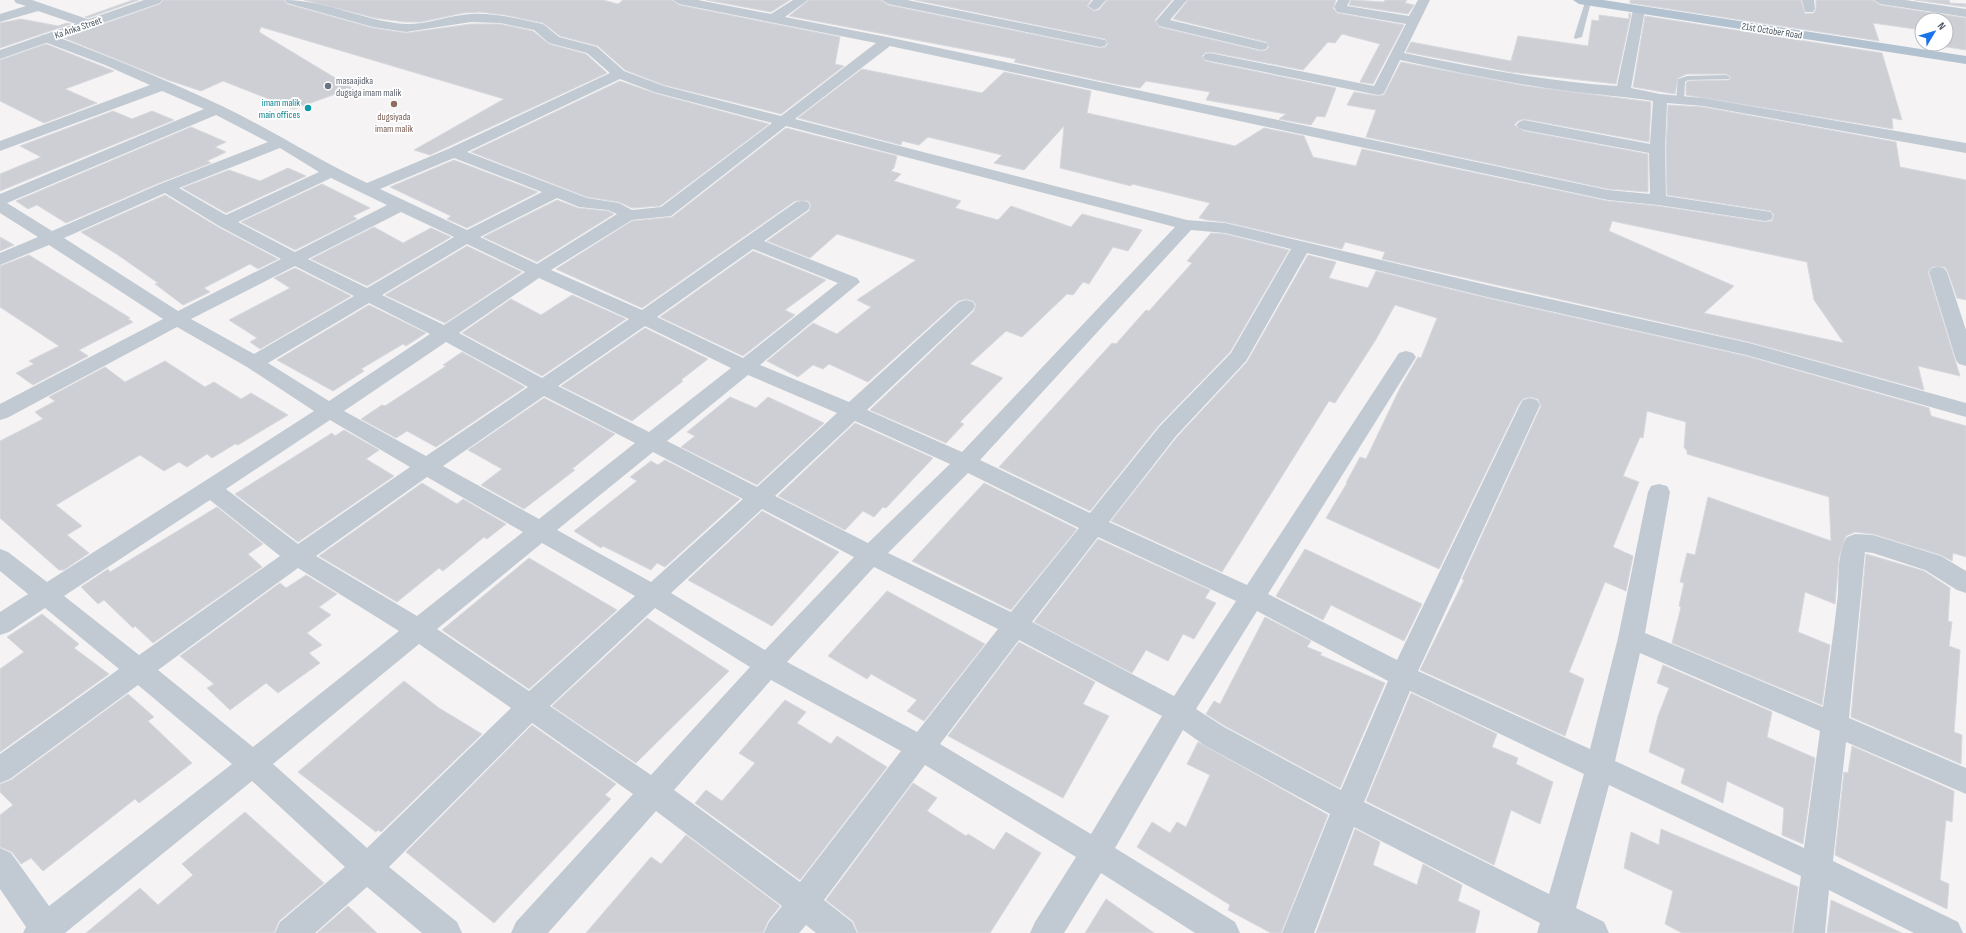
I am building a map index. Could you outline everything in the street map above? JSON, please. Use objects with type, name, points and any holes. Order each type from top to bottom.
[{"type":"main road","name":"21st October Road","points":[[1584,1],[1633,6],[1966,60]]},
{"type":"street","points":[[20,0],[88,24]]},
{"type":"street","name":"Ka Anka Street","points":[[0,55],[156,0]]},
{"type":"street","points":[[291,0],[373,23],[400,27],[471,18],[500,20],[538,27],[554,40],[592,50],[619,74],[659,88],[784,122],[1187,225],[1225,228],[1487,291],[1749,349],[1966,410]]},
{"type":"street","points":[[679,0],[887,41],[1608,195],[1658,200],[1765,216]]},
{"type":"street","points":[[773,19],[802,0]]},
{"type":"street","points":[[888,0],[1100,42]]},
{"type":"street","points":[[1181,0],[1162,21],[1164,23],[1262,46]]},
{"type":"street","points":[[1344,0],[1340,7],[1341,9],[1413,21]]},
{"type":"street","points":[[1210,57],[1378,91],[1424,0]]},
{"type":"street","points":[[1880,0],[1966,13]]},
{"type":"street","points":[[1623,91],[1633,6]]},
{"type":"street","points":[[0,18],[37,7]]},
{"type":"street","points":[[47,38],[110,62],[216,109],[281,142],[331,172],[539,270],[571,287],[644,318],[746,368],[851,411],[965,462],[1094,525],[1253,598],[1403,676],[1600,766],[1816,868],[1947,933]]},
{"type":"street","points":[[0,625],[446,334],[539,270],[628,215],[664,212],[784,122],[887,41]]},
{"type":"street","points":[[1395,55],[1490,74],[1569,87],[1623,91],[1660,98],[1710,104],[1966,148]]},
{"type":"street","points":[[367,189],[454,152],[619,74]]},
{"type":"street","points":[[0,146],[164,85]]},
{"type":"street","points":[[1658,200],[1660,98]]},
{"type":"street","points":[[0,200],[216,109]]},
{"type":"street","points":[[1524,125],[1658,150]]},
{"type":"street","points":[[0,260],[166,187],[281,142]]},
{"type":"street","points":[[454,152],[555,192],[585,202],[605,204],[623,210],[628,215]]},
{"type":"street","points":[[225,222],[331,172]]},
{"type":"street","points":[[166,187],[225,222],[294,259],[446,334],[543,387],[871,555],[1016,626],[1179,712],[1214,736],[1556,924],[1593,933]]},
{"type":"street","points":[[254,363],[467,237],[555,192]]},
{"type":"street","points":[[0,413],[177,319],[401,205]]},
{"type":"street","points":[[0,206],[177,319],[254,363],[329,411],[653,595],[768,665],[921,748],[1096,853],[1224,933]]},
{"type":"street","points":[[0,770],[138,668],[297,556],[644,318],[802,206]]},
{"type":"street","points":[[527,933],[768,665],[871,555],[965,462],[1187,225]]},
{"type":"street","points":[[0,862],[44,932],[851,282],[751,242]]},
{"type":"street","points":[[780,933],[802,902],[921,748],[1168,431],[1239,357],[1302,246]]},
{"type":"street","points":[[1938,272],[1966,360]]},
{"type":"street","points":[[291,933],[367,868],[529,708],[760,498],[851,411],[966,306]]},
{"type":"street","points":[[1046,933],[1096,853],[1179,712],[1406,357]]},
{"type":"street","points":[[1298,933],[1347,808],[1403,676],[1530,405]]},
{"type":"street","points":[[210,488],[297,556],[419,630],[529,708],[653,792],[802,902],[841,933]]},
{"type":"street","points":[[1556,924],[1600,766],[1631,638],[1659,492]]},
{"type":"street","points":[[1809,933],[1833,724],[1850,594],[1851,566],[1855,543],[1873,544],[1933,564],[1966,583]]},
{"type":"street","points":[[0,558],[138,668],[253,764],[367,868],[446,933]]},
{"type":"street","points":[[1631,638],[1966,781]]},
{"type":"lane","points":[[1578,37],[1584,1]]},
{"type":"lane","points":[[1680,100],[1681,81],[1687,78],[1726,77]]},
{"type":"building","points":[[133,0],[139,0],[88,18],[85,17]]},
{"type":"building","points":[[163,0],[284,0],[287,4],[373,28],[406,33],[471,24],[500,24],[533,31],[549,44],[586,54],[607,73],[430,155],[414,150],[504,99],[261,27],[259,32],[352,88],[294,109],[223,81],[201,91],[168,80],[64,38],[160,4]]},
{"type":"building","points":[[304,0],[603,0],[618,4],[623,0],[672,0],[679,5],[840,37],[835,64],[844,66],[781,114],[664,85],[625,70],[598,46],[560,36],[543,23],[505,15],[480,12],[463,13],[421,22],[405,22],[375,18]]},
{"type":"building","points":[[706,0],[790,0],[771,12]]},
{"type":"building","points":[[809,0],[881,0],[888,5],[1100,48],[1105,47],[1108,44],[1105,39],[915,0],[1091,0],[1087,6],[1094,11],[1099,10],[1107,0],[1172,0],[1155,20],[1159,27],[1261,51],[1266,50],[1269,47],[1266,42],[1173,19],[1188,0],[1336,0],[1333,8],[1337,13],[1404,25],[1373,84],[1360,82],[1380,44],[1342,34],[1335,43],[1328,42],[1303,70],[1210,52],[1205,53],[1202,56],[1205,61],[1336,88],[1325,117],[1317,116],[1311,125],[1279,119],[1286,114],[1206,100],[1210,92],[1146,81],[1140,88],[1120,85],[1014,62],[1016,59],[789,16]]},
{"type":"building","points":[[1351,0],[1384,2],[1385,0],[1407,0],[1405,3],[1414,5],[1408,14],[1349,5]]},
{"type":"building","points":[[1630,0],[1801,0],[1805,14],[1814,13],[1816,9],[1816,0],[1873,0],[1880,5],[1926,12],[1914,12],[1914,29],[1873,23],[1879,41],[1630,3]]},
{"type":"building","points":[[1915,0],[1949,0],[1950,3],[1966,4],[1966,7]]},
{"type":"building","points":[[1629,13],[1631,14],[1616,84],[1510,72],[1406,52],[1411,42],[1511,61],[1518,36],[1588,46],[1592,20],[1599,21],[1599,15],[1629,19]]},
{"type":"building","points":[[1645,16],[1882,53],[1902,120],[1892,118],[1893,129],[1686,95],[1686,83],[1688,81],[1729,80],[1731,77],[1726,74],[1687,74],[1678,78],[1675,94],[1633,87]]},
{"type":"building","points":[[1954,16],[1966,18],[1966,50],[1954,48]]},
{"type":"building","points":[[21,19],[58,26],[67,23],[71,24],[0,48],[0,23]]},
{"type":"building","points":[[46,44],[114,71],[65,89],[97,103],[44,123],[0,101],[0,60]]},
{"type":"building","points":[[1401,62],[1526,86],[1651,102],[1649,142],[1524,119],[1518,121],[1514,125],[1524,131],[1648,154],[1648,192],[1608,189],[1366,137],[1376,110],[1347,105],[1354,92],[1378,96],[1384,95]]},
{"type":"building","points":[[862,69],[982,93],[1004,72],[1091,91],[1087,113],[1235,146],[1264,128],[1304,136],[1313,157],[1356,166],[1362,149],[1608,201],[1658,206],[1765,222],[1772,221],[1774,215],[1771,211],[1667,195],[1666,150],[1668,105],[1703,107],[1896,142],[1900,167],[1966,180],[1966,300],[1957,298],[1945,267],[1932,267],[1928,272],[1960,376],[1918,366],[1924,390],[1749,342],[1382,259],[1385,252],[1345,242],[1342,249],[1225,222],[1199,218],[1210,203],[1132,184],[1131,186],[1060,168],[1064,126],[1024,170],[994,163],[1002,155],[928,137],[919,145],[902,141],[901,145],[798,118]],"holes":[[[1612,221],[1807,262],[1814,300],[1844,343],[1704,313],[1734,286],[1609,231]]]},
{"type":"building","points":[[620,81],[654,93],[769,124],[660,206],[632,208],[619,202],[587,197],[471,152]]},
{"type":"building","points":[[113,111],[132,119],[152,111],[174,120],[0,191],[0,174],[41,157],[20,146]]},
{"type":"building","points":[[191,127],[226,142],[215,147],[226,152],[207,161],[211,163],[159,183],[66,223],[37,205],[28,209],[16,201]]},
{"type":"building","points":[[786,128],[897,156],[894,168],[891,171],[901,174],[894,181],[961,201],[955,208],[998,220],[1011,206],[1071,227],[1082,214],[1142,230],[1128,251],[1113,247],[1089,284],[1083,282],[1073,295],[1067,294],[1022,337],[1006,331],[970,364],[1003,378],[960,422],[964,424],[946,443],[870,410],[974,311],[976,305],[973,301],[966,299],[958,301],[868,382],[829,364],[823,369],[813,365],[798,377],[767,361],[813,323],[837,334],[871,307],[857,300],[916,260],[837,234],[810,258],[767,241],[809,211],[811,205],[808,201],[795,201],[642,308],[556,269],[632,221],[672,217]]},
{"type":"building","points":[[454,160],[538,192],[467,228],[447,219],[451,216],[390,187]]},
{"type":"building","points":[[288,168],[306,176],[226,213],[182,188],[229,170],[260,181]]},
{"type":"building","points":[[322,184],[370,208],[353,216],[357,219],[295,250],[241,222]]},
{"type":"building","points":[[165,195],[218,227],[278,259],[258,269],[250,264],[204,288],[210,292],[183,305],[155,284],[158,283],[118,255],[81,232]]},
{"type":"building","points":[[557,200],[578,208],[608,211],[614,214],[537,262],[483,237]]},
{"type":"building","points":[[374,227],[403,243],[431,228],[451,237],[367,286],[311,259]]},
{"type":"building","points":[[1211,233],[1225,234],[1289,250],[1230,352],[1159,425],[1090,511],[999,467],[1112,343],[1116,344],[1146,310],[1149,311],[1192,263],[1187,261]]},
{"type":"building","points":[[0,237],[14,245],[0,251]]},
{"type":"building","points":[[467,246],[522,272],[445,323],[385,295]]},
{"type":"building","points":[[753,251],[826,280],[785,310],[795,315],[743,356],[660,317]]},
{"type":"building","points":[[29,255],[130,318],[128,319],[133,322],[79,350],[88,356],[33,385],[16,373],[34,364],[29,361],[59,346],[0,307],[0,266]]},
{"type":"building","points":[[1308,255],[1336,262],[1329,278],[1368,288],[1376,271],[1487,298],[1746,356],[1929,408],[1931,416],[1966,426],[1966,557],[1953,553],[1952,561],[1941,555],[1873,534],[1855,532],[1846,536],[1839,557],[1835,604],[1805,592],[1798,632],[1830,645],[1822,705],[1672,643],[1681,607],[1679,606],[1684,583],[1680,582],[1687,553],[1695,555],[1708,497],[1831,541],[1829,497],[1687,454],[1684,447],[1686,422],[1647,411],[1643,438],[1640,437],[1623,476],[1639,482],[1613,547],[1633,556],[1626,591],[1605,582],[1569,672],[1584,679],[1565,736],[1420,670],[1464,580],[1462,579],[1541,406],[1538,399],[1530,397],[1523,399],[1519,404],[1439,569],[1326,518],[1347,483],[1360,457],[1366,459],[1400,388],[1418,357],[1421,358],[1437,318],[1395,305],[1375,341],[1335,403],[1329,401],[1222,572],[1111,521],[1177,437],[1247,362]]},
{"type":"building","points":[[295,268],[351,296],[260,349],[250,342],[257,338],[229,320],[290,288],[274,278]]},
{"type":"building","points":[[572,295],[626,319],[542,376],[462,333],[511,299],[541,315]]},
{"type":"building","points":[[369,305],[426,333],[406,346],[403,344],[361,369],[364,371],[333,391],[277,360]]},
{"type":"building","points":[[645,328],[708,359],[681,380],[683,381],[632,421],[561,386]]},
{"type":"building","points":[[462,352],[525,387],[436,447],[407,431],[396,438],[361,419],[382,405],[385,406],[446,366],[443,365]]},
{"type":"building","points":[[165,361],[205,387],[214,382],[241,399],[251,393],[288,415],[238,445],[235,444],[212,458],[207,454],[187,467],[179,462],[164,471],[140,455],[56,505],[82,526],[67,535],[89,553],[64,570],[59,570],[0,518],[0,441],[43,419],[35,412],[55,401],[49,397],[105,367],[125,382]]},
{"type":"building","points":[[730,397],[756,408],[768,397],[824,423],[757,485],[681,447],[695,436],[687,432]]},
{"type":"building","points":[[544,398],[615,434],[572,469],[575,470],[524,509],[481,485],[502,469],[468,450]]},
{"type":"building","points":[[855,423],[933,458],[886,508],[883,507],[874,517],[863,511],[845,530],[778,496]]},
{"type":"building","points":[[344,430],[379,450],[366,459],[394,476],[298,542],[235,494],[332,433],[335,436]]},
{"type":"building","points":[[665,460],[740,499],[665,567],[657,563],[651,570],[603,546],[601,548],[574,531],[637,481],[630,477],[651,461],[658,465]]},
{"type":"building","points":[[422,483],[457,504],[463,499],[506,524],[487,539],[484,537],[443,571],[439,568],[397,602],[319,556]]},
{"type":"building","points":[[984,483],[1077,529],[1011,610],[912,561]]},
{"type":"building","points":[[217,507],[263,544],[248,554],[262,567],[153,643],[135,626],[133,628],[104,600],[98,604],[81,587],[108,569],[110,572]]},
{"type":"building","points":[[762,511],[839,552],[772,626],[688,580]]},
{"type":"building","points":[[1098,539],[1210,590],[1205,598],[1216,603],[1194,639],[1183,634],[1168,661],[1146,650],[1132,673],[1034,622]]},
{"type":"building","points":[[1305,549],[1422,604],[1404,641],[1331,605],[1323,620],[1276,596]]},
{"type":"building","points":[[1866,554],[1924,571],[1950,588],[1948,621],[1952,622],[1949,646],[1960,650],[1954,732],[1962,735],[1961,764],[1851,717]]},
{"type":"building","points":[[529,558],[617,610],[529,689],[442,630]]},
{"type":"building","points":[[306,575],[337,594],[319,607],[331,615],[307,633],[322,645],[309,653],[320,663],[278,693],[266,683],[230,710],[207,688],[214,684],[180,656],[280,583],[286,588]]},
{"type":"building","points":[[887,591],[985,644],[924,721],[907,711],[917,700],[871,674],[867,679],[828,656]]},
{"type":"building","points":[[42,614],[79,644],[74,648],[109,674],[0,752],[0,669],[24,652],[7,637]]},
{"type":"building","points":[[1265,617],[1311,641],[1307,647],[1322,653],[1320,655],[1385,683],[1340,788],[1225,726],[1206,714],[1214,701],[1220,704]]},
{"type":"building","points":[[647,618],[729,671],[636,763],[552,706]]},
{"type":"building","points":[[1019,642],[1095,682],[1083,704],[1109,716],[1063,798],[948,736]]},
{"type":"building","points":[[1663,665],[1772,712],[1767,737],[1815,758],[1803,844],[1782,835],[1784,808],[1727,781],[1723,803],[1681,783],[1685,769],[1649,752],[1658,716],[1669,688],[1657,683]]},
{"type":"building","points":[[404,681],[439,708],[482,734],[381,832],[378,830],[376,832],[298,772]]},
{"type":"building","points":[[1411,693],[1497,734],[1492,747],[1518,758],[1516,764],[1553,782],[1540,824],[1511,810],[1494,865],[1366,801]]},
{"type":"building","points":[[128,694],[154,717],[148,721],[192,763],[139,803],[135,799],[43,871],[31,858],[21,864],[12,852],[0,847],[0,815],[13,805],[0,792],[0,784],[11,780]]},
{"type":"building","points":[[785,700],[806,712],[797,723],[831,744],[837,736],[887,767],[800,880],[695,803],[706,790],[722,801],[755,763],[739,753]]},
{"type":"building","points":[[532,725],[616,784],[605,795],[611,799],[494,923],[406,852]]},
{"type":"building","points":[[1198,742],[1328,815],[1281,933],[1271,933],[1228,910],[1230,905],[1137,847],[1152,822],[1170,833],[1177,822],[1186,827],[1210,775],[1187,764]]},
{"type":"building","points":[[1852,746],[1954,791],[1952,822],[1946,820],[1940,880],[1949,884],[1947,909],[1835,855],[1844,772],[1848,773]]},
{"type":"building","points":[[913,783],[937,798],[927,811],[966,836],[968,834],[994,850],[1006,832],[1041,853],[990,933],[858,933],[853,921],[826,900]]},
{"type":"building","points":[[245,812],[324,883],[279,921],[274,933],[86,933],[140,888],[158,905],[193,875],[182,864]]},
{"type":"building","points":[[1355,829],[1380,842],[1373,865],[1417,885],[1423,864],[1462,885],[1458,901],[1480,911],[1475,933],[1316,933]]},
{"type":"building","points":[[1661,829],[1798,887],[1792,933],[1682,933],[1665,924],[1673,891],[1624,868],[1631,832],[1659,845]]},
{"type":"building","points":[[686,835],[780,906],[768,921],[763,933],[586,933],[651,857],[661,864]]},
{"type":"building","points":[[1106,899],[1154,933],[1085,933]]},
{"type":"building","points":[[1831,900],[1902,933],[1827,933]]},
{"type":"building","points":[[348,906],[377,933],[317,933]]},
{"type":"place","name":"masaajidka dugsiga imam malik","points":[[328,86]]},
{"type":"place","name":"dugsiyada imam malik","points":[[394,104]]},
{"type":"place","name":"imam malik main offices","points":[[308,108]]}]
